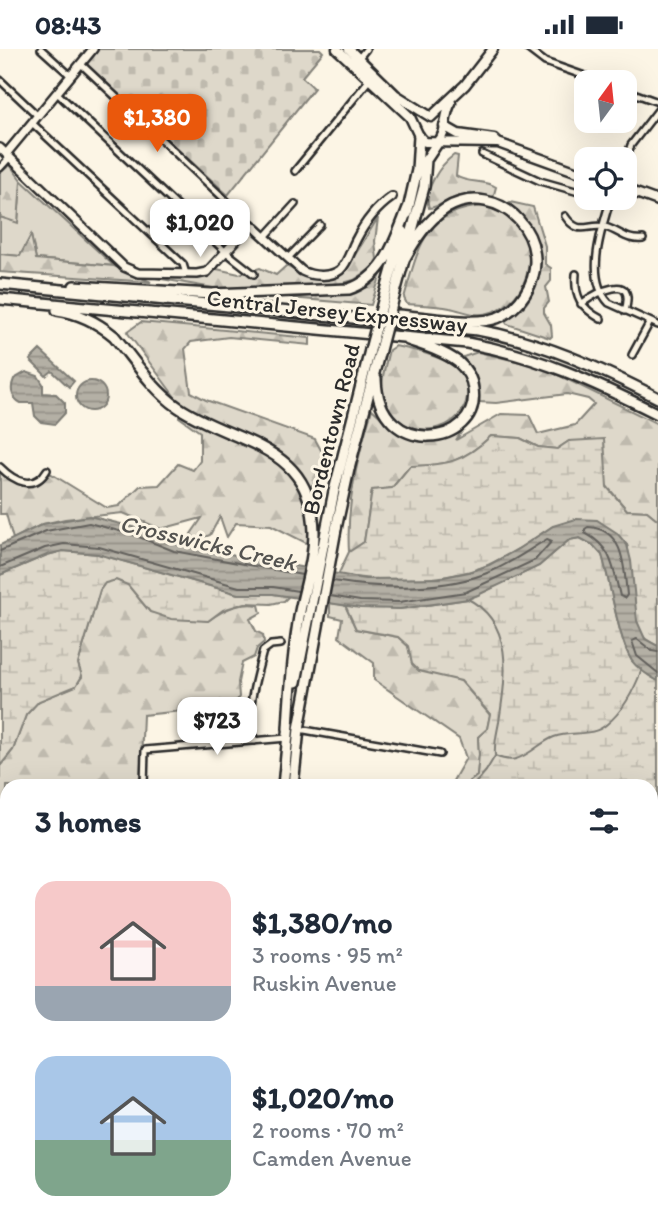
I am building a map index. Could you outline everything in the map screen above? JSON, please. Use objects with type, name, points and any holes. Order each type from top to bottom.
[{"type":"highway","name":"Bordentown Road","points":[[314,566],[388,302],[417,170],[419,134]]},
{"type":"highway","name":"Bordentown Road","points":[[388,302],[405,258],[424,187],[426,160],[438,142]]},
{"type":"highway","points":[[255,307],[490,320],[512,309],[523,298],[534,275],[535,259],[530,235],[520,220],[501,206],[475,201],[454,205],[438,214],[405,258]]},
{"type":"highway","points":[[0,284],[87,286],[212,294],[349,289],[364,283],[381,267],[408,208]]},
{"type":"highway","name":"Central Jersey Expressway","points":[[0,284],[444,325],[495,333],[573,357],[658,398]]},
{"type":"highway","points":[[0,300],[66,311],[95,322],[114,336],[156,388],[171,402],[192,415],[264,447],[281,459],[301,484],[311,509],[314,566],[304,615],[287,734],[284,779]]},
{"type":"highway","name":"Central Jersey Expressway","points":[[0,300],[467,343],[532,358],[579,375],[658,414]]},
{"type":"highway","points":[[375,368],[380,406],[388,419],[407,432],[422,436],[443,434],[457,427],[470,413],[473,387],[463,367],[443,353],[390,334]]},
{"type":"highway","name":"Bordentown Road","points":[[294,779],[299,729],[319,619],[349,469],[375,368],[375,350]]},
{"type":"main road","points":[[337,49],[356,61]]},
{"type":"main road","points":[[349,49],[356,61],[411,117],[419,134],[429,143],[498,143],[574,171]]},
{"type":"main road","points":[[438,142],[443,136],[454,97],[493,49]]},
{"type":"main road","points":[[371,77],[458,134],[494,139],[498,143]]},
{"type":"main road","points":[[419,134],[421,122],[454,97]]},
{"type":"main road","points":[[637,194],[658,201]]},
{"type":"street","points":[[41,49],[71,76]]},
{"type":"street","points":[[0,168],[5,153],[93,49]]},
{"type":"street","points":[[356,61],[366,49]]},
{"type":"street","points":[[528,49],[545,62],[574,72]]},
{"type":"street","points":[[81,64],[307,274],[332,274],[341,269],[377,207],[392,197]]},
{"type":"street","points":[[295,171],[371,77]]},
{"type":"street","points":[[0,80],[37,116]]},
{"type":"street","points":[[57,93],[226,252],[254,274]]},
{"type":"street","points":[[637,94],[658,102]]},
{"type":"street","points":[[630,147],[658,110]]},
{"type":"street","points":[[32,123],[183,264],[187,274]]},
{"type":"street","points":[[5,153],[124,267],[138,272],[206,272],[251,224]]},
{"type":"street","points":[[482,154],[540,181],[574,191]]},
{"type":"street","points":[[265,237],[295,204]]},
{"type":"street","points":[[608,210],[596,267],[597,282],[609,303],[658,324]]},
{"type":"street","points":[[565,216],[572,224],[581,228],[603,226],[626,238],[643,239]]},
{"type":"street","points":[[288,258],[320,225]]},
{"type":"street","points":[[576,274],[576,293],[581,304],[601,319]]},
{"type":"street","points":[[581,304],[613,287],[623,290],[627,299],[625,311]]},
{"type":"street","points":[[632,355],[650,321]]},
{"type":"street","points":[[0,467],[15,480],[25,483],[41,479],[47,470]]},
{"type":"street","points":[[255,741],[250,719],[260,663],[267,647],[281,644]]},
{"type":"street","points":[[299,729],[440,754]]},
{"type":"street","points":[[144,779],[145,750],[255,741],[287,734]]},
{"type":"green space","points":[[99,49],[320,49],[323,52],[302,77],[314,88],[228,195],[85,65]]},
{"type":"green space","points":[[454,155],[458,156],[456,176],[496,187],[493,198],[462,196],[429,208],[428,194],[434,179]]},
{"type":"green space","points":[[10,165],[21,180],[18,223],[0,217],[0,173]]},
{"type":"green space","points":[[21,180],[114,266],[36,259],[31,236],[20,256],[0,254],[0,217],[18,222]]},
{"type":"green space","points":[[510,202],[533,207],[545,246],[545,264],[551,268],[551,281],[546,287],[549,302],[544,308],[551,325],[550,338],[505,321],[527,302],[537,281],[538,269],[533,234]]},
{"type":"green space","points":[[484,206],[502,213],[513,221],[524,235],[529,261],[527,274],[514,297],[504,306],[481,314],[440,306],[407,304],[404,298],[409,280],[427,235],[448,215]]},
{"type":"green space","points":[[378,218],[375,241],[377,259],[372,268],[354,280],[332,286],[219,289],[156,278],[203,277],[217,269],[239,274],[260,268],[276,275],[286,266],[305,275],[332,275],[352,259]]},
{"type":"green space","points":[[31,235],[36,259],[114,266],[151,282],[0,272],[0,254],[20,256]]},
{"type":"green space","points":[[380,277],[371,305],[290,298],[368,287]]},
{"type":"green space","points":[[141,322],[310,338],[310,345],[229,337],[191,342],[185,349],[191,392],[206,400],[315,439],[328,463],[325,476],[311,486],[308,544],[271,525],[236,523],[227,537],[220,517],[210,535],[196,540],[191,534],[202,518],[161,529],[123,513],[43,524],[13,539],[6,514],[0,514],[0,471],[25,486],[37,484],[50,473],[107,508],[119,506],[140,486],[159,485],[178,464],[193,470],[200,461],[200,432],[179,417],[178,401],[127,332]]},
{"type":"green space","points":[[395,346],[442,360],[464,376],[467,397],[459,415],[451,422],[442,427],[422,429],[403,423],[390,413],[384,399],[382,383],[389,350]]},
{"type":"green space","points":[[478,352],[542,367],[658,424],[658,520],[647,511],[627,510],[569,441],[557,449],[538,447],[520,438],[491,436],[463,457],[435,465],[410,466],[392,488],[372,491],[364,542],[349,552],[349,516],[354,480],[372,409],[397,430],[419,440],[442,437],[470,420],[456,440],[501,414],[529,415],[538,434],[575,425],[594,404],[588,399],[567,394],[496,403],[479,402],[478,383],[463,357]]},
{"type":"green space","points":[[491,436],[520,438],[538,447],[557,449],[569,441],[604,439],[607,487],[627,510],[647,511],[658,520],[658,646],[645,638],[639,628],[627,545],[553,526],[497,561],[471,571],[434,578],[394,580],[338,575],[349,552],[364,542],[372,490],[392,488],[410,466],[435,465],[463,457]]},
{"type":"green space","points":[[580,538],[593,545],[602,555],[627,652],[640,670],[658,681],[658,779],[473,779],[477,776],[478,737],[487,729],[490,714],[461,681],[419,671],[412,664],[408,646],[398,637],[356,629],[345,605],[400,609],[468,599],[539,566],[569,540]]},
{"type":"green space","points":[[63,551],[98,554],[238,594],[289,596],[284,601],[271,604],[245,603],[223,610],[208,621],[171,619],[150,612],[128,585],[116,580],[105,583],[100,590],[78,664],[82,676],[76,686],[39,701],[26,715],[13,750],[0,766],[0,575]]},
{"type":"green space","points":[[116,580],[128,585],[150,612],[208,621],[232,607],[259,605],[261,613],[250,619],[256,631],[263,635],[264,642],[257,648],[254,657],[242,663],[238,682],[239,697],[232,706],[143,715],[140,779],[0,779],[0,766],[13,750],[26,715],[39,701],[75,686],[82,677],[78,664],[100,590],[105,583]]},
{"type":"green space","points":[[330,603],[345,605],[356,629],[398,637],[408,646],[412,663],[461,681],[490,715],[487,729],[478,737],[477,776],[473,779],[454,779],[466,758],[459,739],[374,680],[374,663],[339,637],[342,619],[330,616]]},
{"type":"water","points":[[40,350],[74,381],[69,387],[52,371],[46,376],[30,360]]},
{"type":"water","points":[[26,372],[38,376],[43,384],[43,393],[56,394],[65,403],[65,413],[55,424],[41,422],[35,416],[33,403],[21,403],[13,396],[14,379]]},
{"type":"water","points":[[91,381],[101,386],[106,396],[101,406],[91,411],[81,406],[76,396],[81,386]]},
{"type":"water","points":[[89,516],[137,528],[176,544],[365,579],[439,578],[469,572],[489,565],[553,526],[576,519],[597,520],[617,533],[627,545],[637,621],[645,639],[658,646],[658,681],[640,670],[627,652],[602,555],[593,545],[580,538],[569,540],[539,566],[468,599],[400,609],[360,608],[273,594],[238,594],[98,554],[63,551],[0,575],[0,545],[43,524]]},
{"type":"waterway","name":"Crosswicks Creek","points":[[466,598],[482,608],[493,621],[504,652],[504,687],[495,755]]},
{"type":"waterway","name":"Crosswicks Creek","points":[[495,756],[516,759],[554,737],[601,728],[613,719],[623,706],[642,669]]},
{"type":"waterway","points":[[479,779],[495,756]]}]
